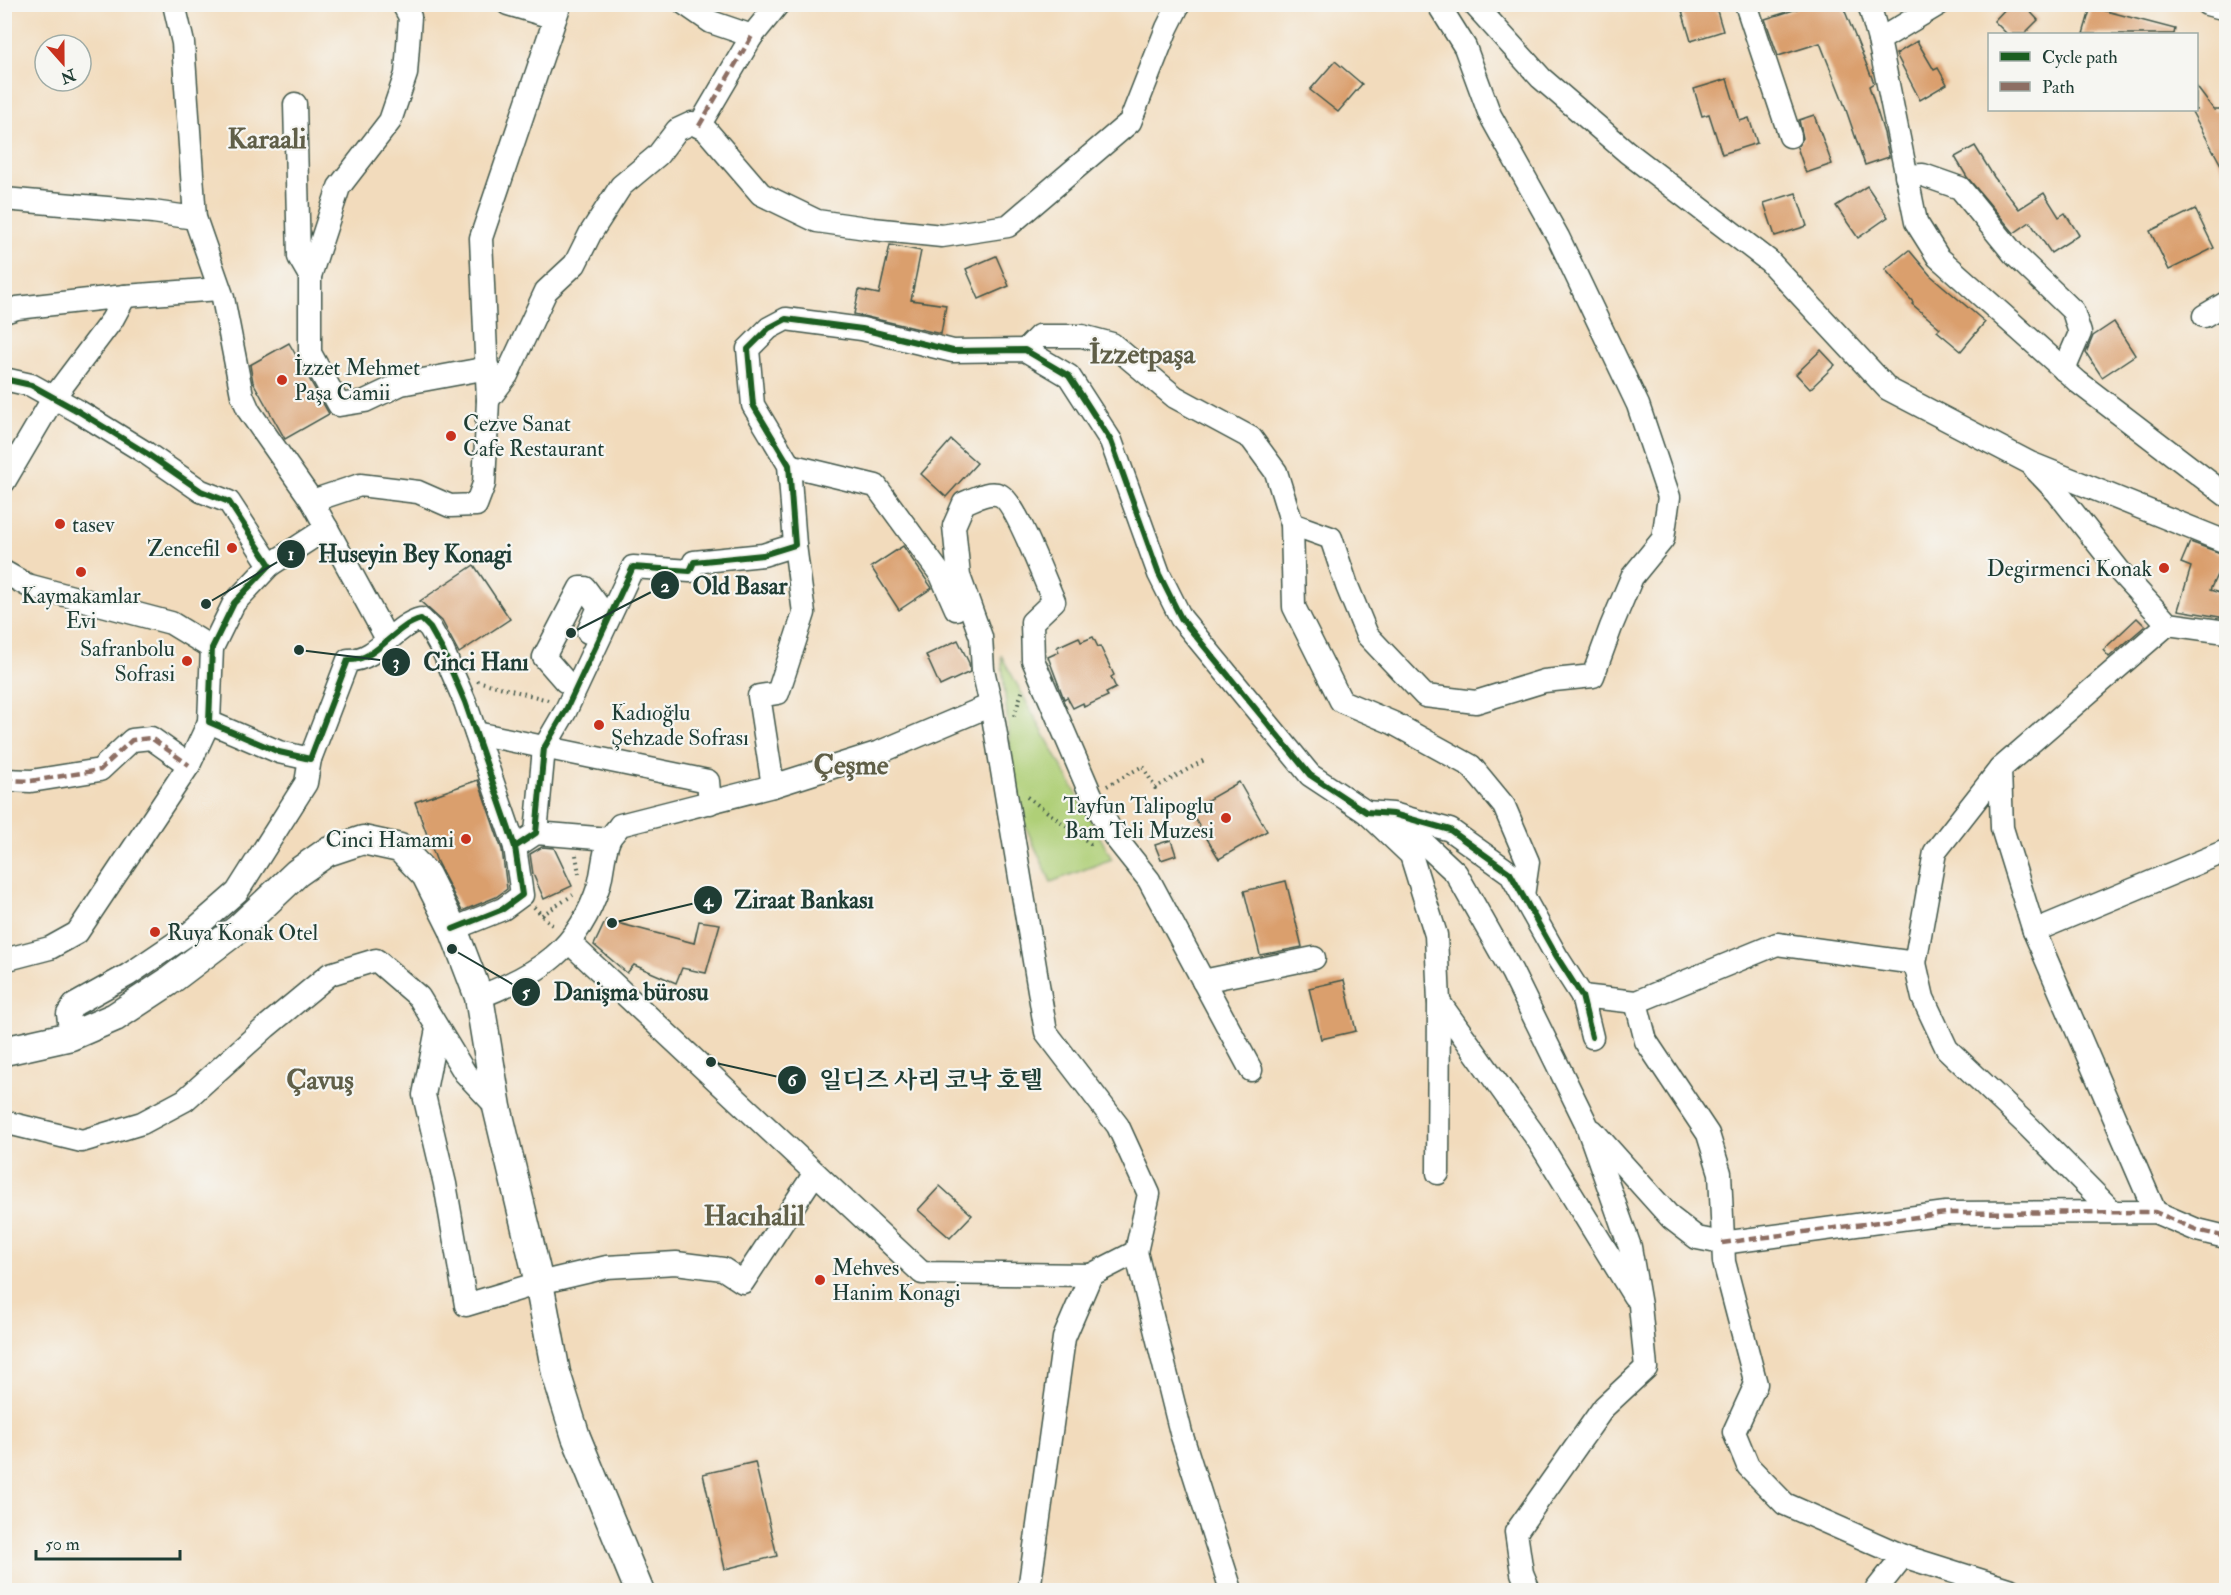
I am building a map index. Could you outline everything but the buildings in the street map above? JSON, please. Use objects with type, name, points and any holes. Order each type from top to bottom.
[{"type":"main road","points":[[4,1051],[71,1036],[115,1017],[168,982],[238,929],[297,873],[327,852],[363,840],[400,848],[426,874],[453,929],[479,997],[496,1107],[539,1283],[556,1372],[576,1437],[639,1590]]},
{"type":"street","points":[[174,4],[183,43],[195,218],[219,289],[242,395],[249,411],[312,501],[387,639]]},
{"type":"street","points":[[403,4],[410,17],[406,74],[390,121],[339,186],[310,276],[310,353],[339,405],[365,400],[401,384],[488,368]]},
{"type":"street","points":[[312,501],[360,485],[418,492],[450,506],[476,505],[484,484],[488,400],[481,238],[558,11],[508,4]]},
{"type":"street","points":[[685,4],[711,21],[752,36]]},
{"type":"street","points":[[699,126],[752,36],[778,4]]},
{"type":"street","points":[[488,400],[507,375],[546,291],[575,264],[590,234],[621,186],[658,155],[677,130],[692,123],[705,129],[761,194],[817,221],[942,236],[1008,226],[1130,122],[1167,27],[1179,4]]},
{"type":"street","points":[[1292,524],[1331,538],[1367,635],[1425,696],[1476,702],[1544,681],[1593,676],[1632,577],[1663,539],[1669,497],[1638,405],[1558,237],[1490,115],[1465,47],[1438,4]]},
{"type":"street","points":[[1474,4],[1540,78],[1626,152],[1769,261],[1888,389],[2030,463],[2226,542]]},
{"type":"street","points":[[1746,4],[1790,136]]},
{"type":"street","points":[[1869,4],[1879,40],[1916,222],[1938,257],[2064,370],[2226,495]]},
{"type":"street","points":[[1879,40],[1939,4]]},
{"type":"street","points":[[2207,4],[2226,9]]},
{"type":"street","points":[[295,104],[299,257],[310,276]]},
{"type":"street","points":[[1906,177],[1923,175],[1960,188],[2014,254],[2073,311],[2080,333],[2064,370]]},
{"type":"street","points":[[4,199],[153,212],[195,218]]},
{"type":"street","points":[[4,312],[17,308],[125,296],[219,289]]},
{"type":"street","points":[[4,482],[54,397],[112,320],[125,296]]},
{"type":"street","points":[[2204,316],[2226,303]]},
{"type":"street","points":[[773,786],[759,696],[778,693],[804,613],[795,545],[789,465],[753,405],[748,349],[769,328],[786,319],[862,329],[952,351],[1025,350],[1069,376],[1111,441],[1159,574],[1181,618],[1310,775],[1366,812],[1411,855],[1436,935],[1439,1002],[1438,1173]]},
{"type":"street","points":[[1025,350],[1039,336],[1082,336],[1112,344],[1175,397],[1251,438],[1276,472],[1292,524],[1294,607],[1341,701],[1393,723],[1471,766],[1504,806],[1528,862],[1523,896]]},
{"type":"street","points":[[4,379],[31,385],[54,397],[146,453],[201,491],[229,502],[270,565]]},
{"type":"street","points":[[2030,463],[2057,492],[2122,574],[2168,624],[2226,633]]},
{"type":"street","points":[[789,465],[876,486],[941,575],[983,670]]},
{"type":"street","points":[[1231,1590],[1181,1433],[1136,1252],[1149,1194],[1118,1126],[1046,1032],[991,705],[983,670],[981,637],[959,576],[954,526],[964,503],[989,493],[1001,495],[1013,508],[1054,601],[1032,622],[1033,660],[1091,795],[1114,836],[1149,880],[1251,1070]]},
{"type":"street","points":[[4,960],[50,948],[77,933],[189,765],[209,722],[212,648],[234,603],[270,565],[327,528]]},
{"type":"street","points":[[536,833],[544,748],[560,707],[633,567],[690,572],[694,562],[763,555],[795,545]]},
{"type":"street","points":[[4,572],[27,585],[171,623],[212,648]]},
{"type":"street","points":[[71,1036],[68,1014],[74,1005],[128,975],[190,933],[237,892],[306,783],[310,759],[348,660],[368,656],[409,622],[421,619],[430,628],[443,651],[465,702],[515,847],[522,895],[503,909],[453,929]]},
{"type":"street","points":[[2113,1212],[1947,1049],[1923,998],[1916,963],[1935,852],[2000,770],[2168,624]]},
{"type":"street","points":[[560,707],[565,681]]},
{"type":"street","points":[[479,997],[499,989],[549,961],[570,943],[586,919],[599,885],[609,839],[620,825],[773,786],[880,752],[991,705]]},
{"type":"street","points":[[209,722],[279,752],[310,759]]},
{"type":"street","points":[[476,733],[708,781],[710,803]]},
{"type":"street","points":[[4,780],[31,781],[100,770],[132,740],[151,738],[189,765]]},
{"type":"street","points":[[2000,770],[2002,828],[2034,931],[2155,1212]]},
{"type":"street","points":[[1366,812],[1394,814],[1450,830],[1510,873],[1557,957],[1582,996],[1592,1036]]},
{"type":"street","points":[[1394,814],[1456,873],[1512,972],[1586,1124],[1630,1247],[1640,1305],[1646,1368],[1604,1407],[1516,1532],[1522,1573],[1529,1590]]},
{"type":"street","points":[[515,847],[536,833],[609,839]]},
{"type":"street","points":[[2034,931],[2226,851]]},
{"type":"street","points":[[570,943],[922,1273],[1091,1275],[1136,1252]]},
{"type":"street","points":[[1582,996],[1636,1002],[1777,944],[1916,963]]},
{"type":"street","points":[[1203,981],[1314,958]]},
{"type":"street","points":[[4,1122],[82,1141],[142,1123],[185,1100],[266,1027],[330,974],[376,960],[419,997],[465,1073],[496,1107]]},
{"type":"street","points":[[1439,1002],[1538,1140],[1640,1305]]},
{"type":"street","points":[[1636,1002],[1646,1041],[1708,1134],[1720,1173],[1724,1262],[1756,1384],[1734,1432],[1748,1466],[1785,1504],[1902,1556],[2011,1590]]},
{"type":"street","points":[[437,1029],[424,1095],[445,1184],[466,1305],[539,1283],[607,1267],[676,1263],[723,1269],[743,1282],[815,1173]]},
{"type":"street","points":[[1586,1124],[1671,1218],[1697,1238],[1722,1243],[1946,1213],[2155,1212],[2197,1230],[2226,1237]]},
{"type":"street","points":[[1029,1590],[1064,1338],[1091,1275]]},
{"type":"street","points":[[1876,1590],[1902,1556]]},
{"type":"path","points":[[1011,722],[1033,660]]},
{"type":"path","points":[[451,674],[560,707]]},
{"type":"path","points":[[1091,795],[1143,766],[1155,788],[1206,759]]},
{"type":"path","points":[[1022,794],[1090,844],[1114,836]]},
{"type":"path","points":[[574,836],[580,879]]},
{"type":"path","points":[[542,915],[582,889]]},
{"type":"path","points":[[522,895],[570,943]]},
{"type":"green space","points":[[1001,655],[1112,859],[1051,882],[1016,806]]},
{"type":"marked path","points":[[699,126],[752,36]]},
{"type":"marked path","points":[[4,780],[31,781],[100,770],[132,740],[151,738],[189,765]]},
{"type":"marked path","points":[[1722,1243],[1946,1213],[2155,1212],[2197,1230],[2226,1237]]},
{"type":"cycle path","points":[[453,929],[503,909],[522,895],[515,847],[536,833],[544,748],[565,712],[633,567],[690,571],[694,562],[763,555],[795,545],[789,465],[753,405],[748,349],[769,328],[786,319],[862,329],[953,351],[1025,350],[1069,376],[1111,441],[1159,574],[1181,618],[1310,775],[1366,812],[1393,814],[1450,830],[1510,873],[1557,957],[1582,996],[1592,1037]]},
{"type":"cycle path","points":[[4,379],[31,385],[146,453],[201,491],[229,502],[270,565],[234,603],[212,648],[209,722],[279,752],[310,759],[348,660],[368,655],[402,628],[421,619],[430,628],[443,651],[465,702],[515,847]]},
{"type":"place","name":"İzzet Mehmet Paşa Camii","points":[[282,380]]},
{"type":"place","name":"Cezve Sanat Cafe Restaurant","points":[[451,436]]},
{"type":"place","name":"tasev","points":[[60,524]]},
{"type":"place","name":"Zencefil","points":[[232,548]]},
{"type":"place","name":"Degirmenci Konak","points":[[2164,568]]},
{"type":"place","name":"Kaymakamlar Evi","points":[[81,572]]},
{"type":"place","name":"Huseyin Bey Konagi","points":[[206,604]]},
{"type":"place","name":"Old Basar","points":[[571,633]]},
{"type":"place","name":"Cinci Hanı","points":[[299,650]]},
{"type":"place","name":"Safranbolu Sofrasi","points":[[187,661]]},
{"type":"place","name":"Kadıoğlu Şehzade Sofrası","points":[[599,725]]},
{"type":"place","name":"Tayfun Talipoglu Bam Teli Muzesi","points":[[1226,818]]},
{"type":"place","name":"Cinci Hamami","points":[[466,839]]},
{"type":"place","name":"Ziraat Bankası","points":[[612,923]]},
{"type":"place","name":"Ruya Konak Otel","points":[[155,932]]},
{"type":"place","name":"Danişma bürosu","points":[[452,949]]},
{"type":"place","name":"일디즈 사리 코낙 호텔","points":[[711,1062]]},
{"type":"place","name":"Mehves Hanim Konagi","points":[[820,1280]]},
{"type":"district","name":"Karaali","points":[[267,138]]},
{"type":"district","name":"İzzetpaşa","points":[[1142,353]]},
{"type":"district","name":"Çeşme","points":[[851,764]]},
{"type":"district","name":"Çavuş","points":[[320,1079]]},
{"type":"district","name":"Hacıhalil","points":[[754,1215]]}]
